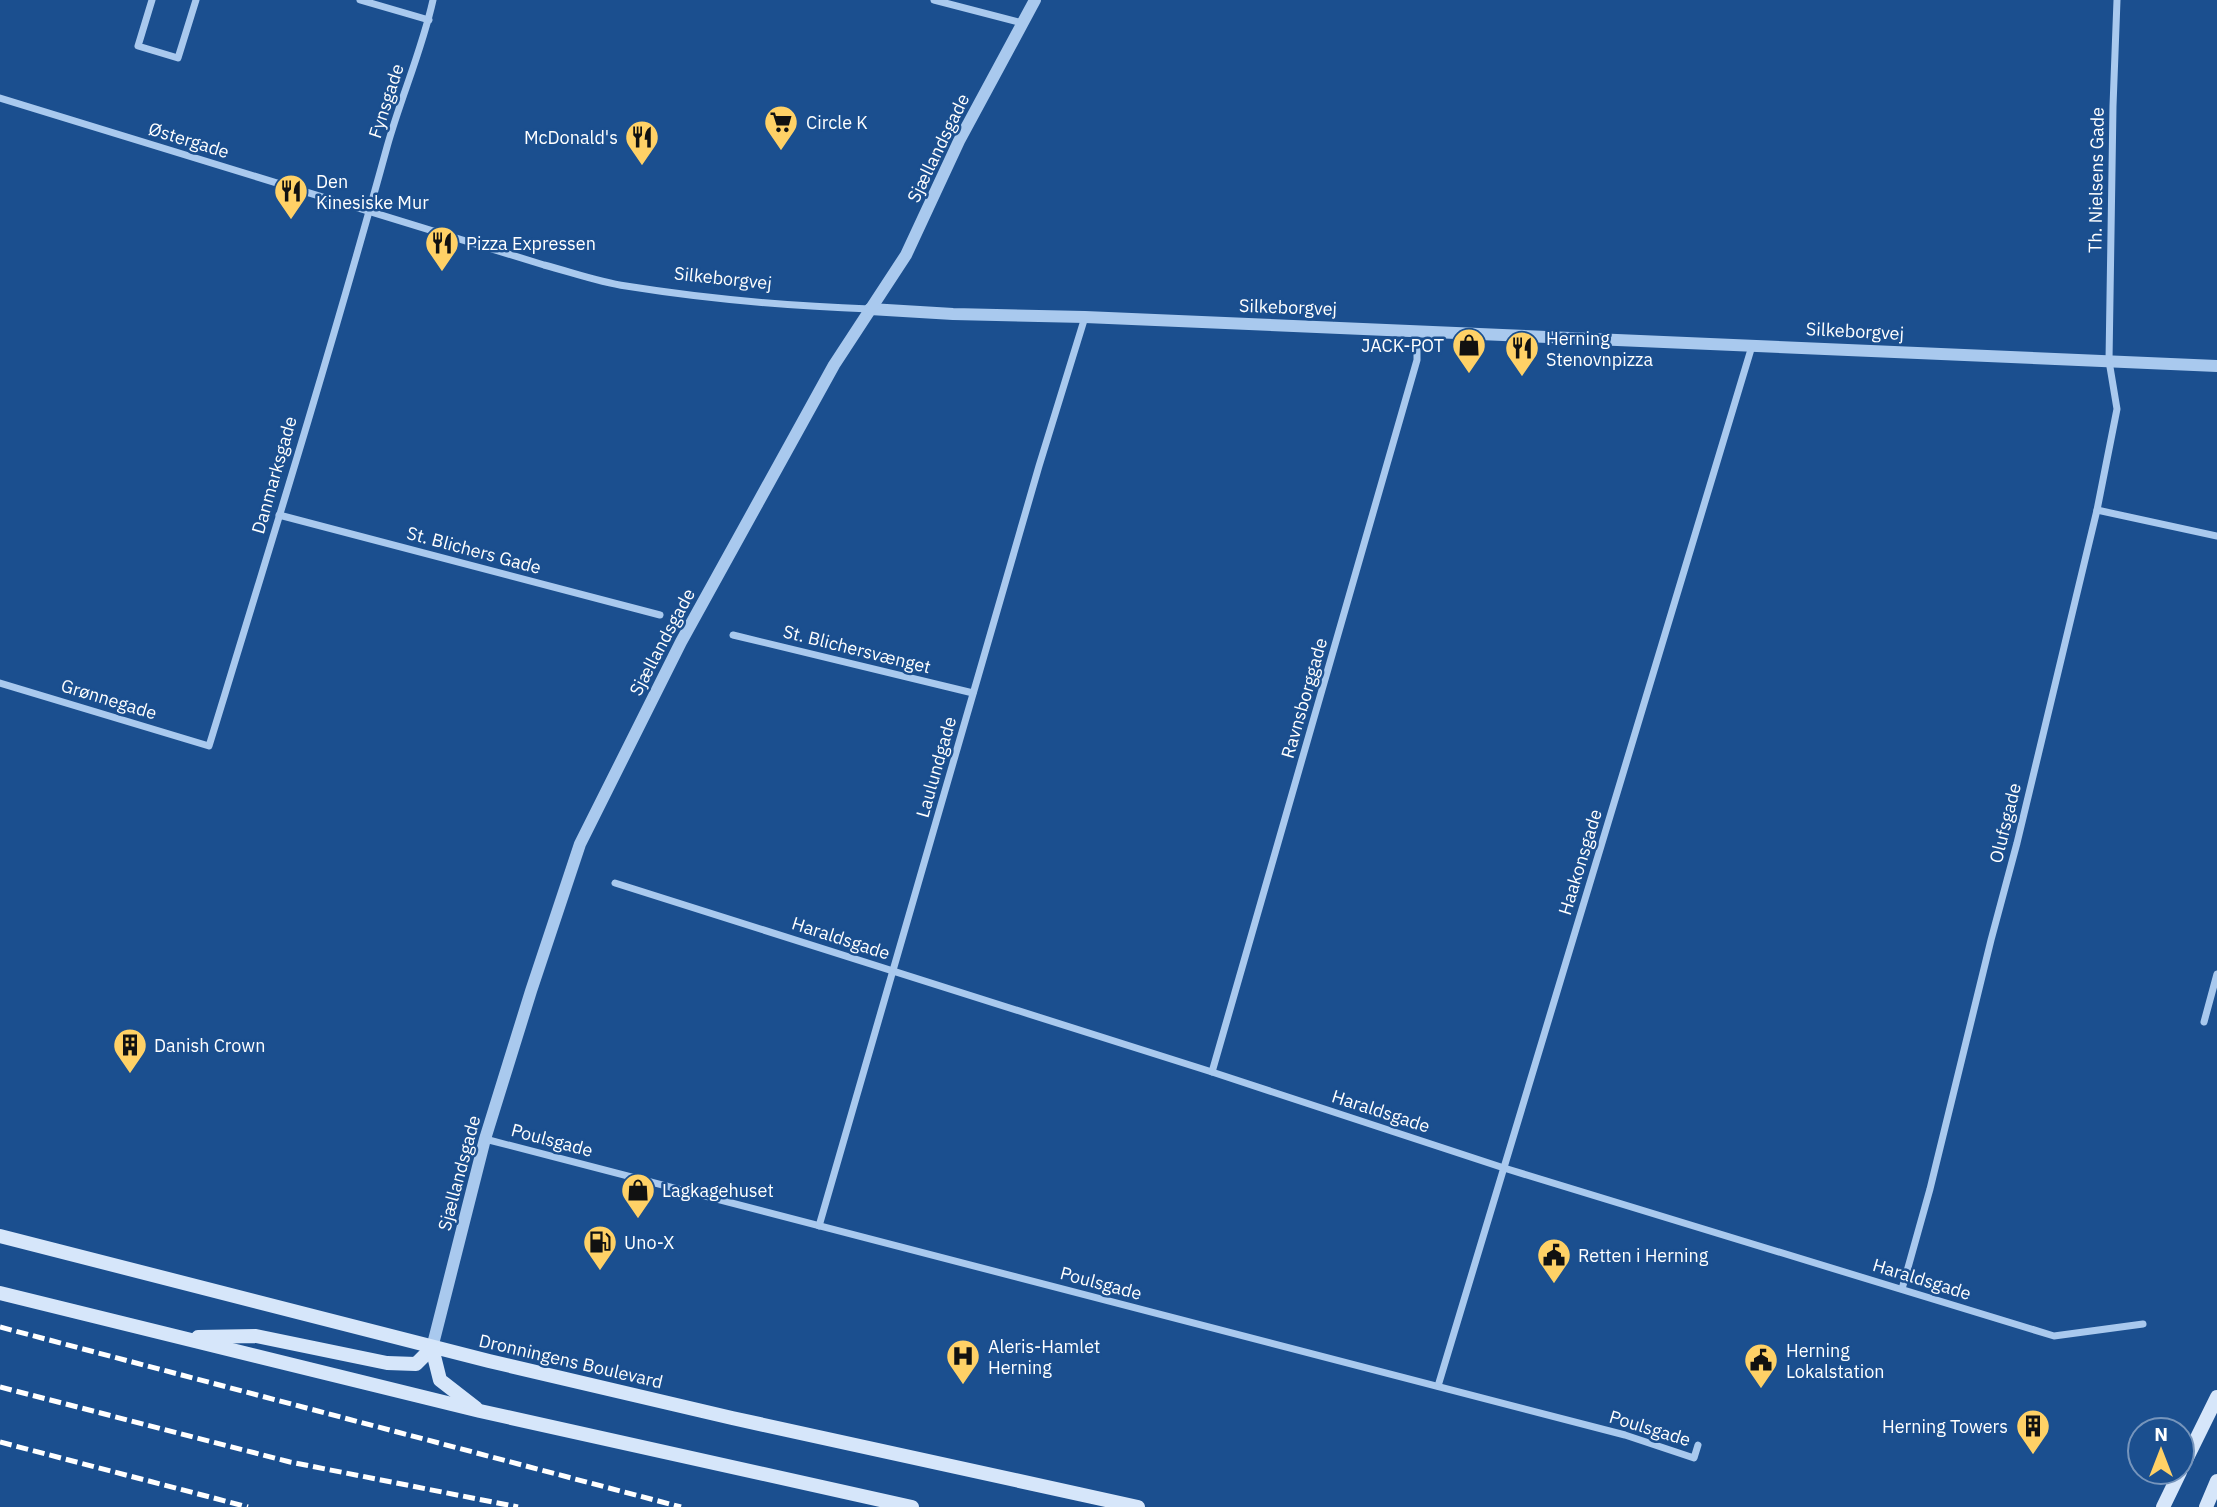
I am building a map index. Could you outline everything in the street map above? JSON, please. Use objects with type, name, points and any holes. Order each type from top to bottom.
[{"type":"main road","name":"Dronningens Boulevard","points":[[0,1236],[432,1348],[732,1418],[1138,1507]]},
{"type":"main road","points":[[0,1293],[480,1411],[912,1507]]},
{"type":"main road","points":[[173,1337],[256,1336],[387,1363],[416,1364],[432,1348]]},
{"type":"main road","points":[[432,1348],[440,1380],[480,1411]]},
{"type":"main road","points":[[2196,1440],[2217,1397]]},
{"type":"main road","points":[[2206,1507],[2217,1481]]},
{"type":"main road","points":[[2163,1507],[2173,1486]]},
{"type":"street","points":[[152,0],[138,46],[178,58],[196,0]]},
{"type":"street","points":[[360,0],[429,20]]},
{"type":"street","name":"Fynsgade","points":[[369,212],[433,0]]},
{"type":"street","points":[[934,0],[1022,23]]},
{"type":"street","name":"Sjællandsgade","points":[[432,1348],[485,1139],[580,844],[681,642],[807,413],[905,255],[959,141],[1035,0]]},
{"type":"street","name":"Th. Nielsens Gade","points":[[2109,361],[2117,0]]},
{"type":"street","name":"Østergade","points":[[0,99],[369,212]]},
{"type":"street","name":"Silkeborgvej","points":[[369,212],[544,265],[624,286],[716,298],[953,314],[1084,317],[2217,366]]},
{"type":"street","name":"Danmarksgade","points":[[209,746],[369,212]]},
{"type":"street","name":"Laulundgade","points":[[819,1226],[1084,317]]},
{"type":"street","name":"Ravnsborggade","points":[[1213,1072],[1417,360],[1417,331]]},
{"type":"street","name":"Haakonsgade","points":[[1438,1386],[1752,346]]},
{"type":"street","name":"Olufsgade","points":[[1902,1289],[1930,1189],[2017,843],[2097,510],[2117,409],[2109,361]]},
{"type":"street","points":[[2097,510],[2217,537]]},
{"type":"street","name":"St. Blichers Gade","points":[[279,514],[660,615]]},
{"type":"street","name":"St. Blichersvænget","points":[[733,635],[973,693]]},
{"type":"street","name":"Grønnegade","points":[[0,683],[209,746]]},
{"type":"street","name":"Haraldsgade","points":[[615,883],[1213,1072],[1703,1231],[2054,1336],[2143,1324]]},
{"type":"street","points":[[2204,1022],[2217,974]]},
{"type":"street","name":"Poulsgade","points":[[485,1139],[1625,1435],[1694,1458],[1698,1445]]},
{"type":"railway","points":[[0,1327],[681,1507]]},
{"type":"railway","points":[[0,1387],[290,1462],[518,1507]]},
{"type":"railway","points":[[0,1442],[248,1507]]},
{"type":"place","name":"Circle K","points":[[781,152]]},
{"type":"place","name":"McDonald's","points":[[642,167]]},
{"type":"place","name":"Den Kinesiske Mur","points":[[291,221]]},
{"type":"place","name":"Pizza Expressen","points":[[442,273]]},
{"type":"place","name":"JACK-POT","points":[[1469,375]]},
{"type":"place","name":"Herning Stenovnpizza","points":[[1522,378]]},
{"type":"place","name":"Danish Crown","points":[[130,1075]]},
{"type":"place","name":"Lagkagehuset","points":[[638,1220]]},
{"type":"place","name":"Uno-X","points":[[600,1272]]},
{"type":"place","name":"Retten i Herning","points":[[1554,1285]]},
{"type":"place","name":"Aleris-Hamlet Herning","points":[[963,1386]]},
{"type":"place","name":"Herning Lokalstation","points":[[1761,1390]]},
{"type":"place","name":"Herning Towers","points":[[2033,1456]]}]
